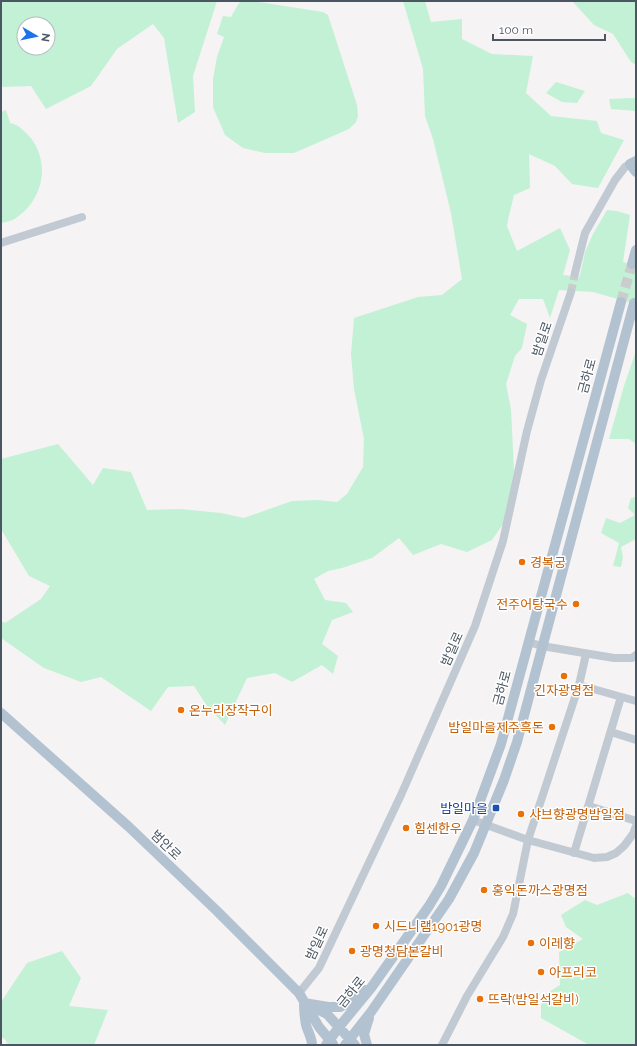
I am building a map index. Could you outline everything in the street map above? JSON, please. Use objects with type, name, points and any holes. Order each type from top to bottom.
[{"type":"main road","points":[[632,264],[636,250]]},
{"type":"main road","name":"금하로","points":[[330,1043],[339,1027],[371,988],[429,906],[441,886],[473,820],[501,744],[621,302]]},
{"type":"main road","name":"금하로","points":[[349,1043],[449,899],[474,853],[504,780],[517,742],[634,303]]},
{"type":"main road","name":"범안로","points":[[1,713],[129,827],[299,993],[330,1043]]},
{"type":"main road","points":[[304,1003],[328,1007],[340,1007],[352,998],[371,988]]},
{"type":"main road","points":[[304,1003],[327,1014],[339,1027],[349,1043]]},
{"type":"main road","points":[[304,1003],[306,1024],[312,1040],[312,1045]]},
{"type":"main road","points":[[367,1045],[364,1034],[371,1012]]},
{"type":"street","points":[[574,273],[585,233],[615,180],[625,167],[634,166]]},
{"type":"street","points":[[1,243],[82,217]]},
{"type":"street","name":"밤일로","points":[[299,993],[319,968],[401,795],[475,626],[503,541],[527,431],[541,380],[571,292]]},
{"type":"street","points":[[528,642],[542,646],[614,658],[632,658],[636,655]]},
{"type":"street","points":[[442,1045],[467,996],[503,937],[513,914],[528,840],[579,685],[586,654]]},
{"type":"street","points":[[579,685],[636,701]]},
{"type":"street","points":[[574,853],[621,697]]},
{"type":"street","points":[[611,732],[636,740]]},
{"type":"street","points":[[588,806],[636,821]]},
{"type":"street","points":[[473,820],[528,840],[594,858],[607,857],[616,853],[624,846],[633,834],[636,826]]},
{"type":"green space","points":[[1,1],[217,1],[193,76],[195,112],[178,123],[164,38],[153,24],[117,49],[91,86],[46,109],[31,86],[3,87],[1,85]]},
{"type":"green space","points":[[244,1],[253,1],[323,12],[328,15],[357,105],[358,116],[356,122],[349,129],[294,153],[265,153],[243,148],[225,135],[213,107],[213,79],[217,57],[224,37],[217,34],[223,16],[231,17],[239,3]]},
{"type":"green space","points":[[403,1],[425,1],[431,22],[462,19],[462,39],[492,54],[533,56],[526,93],[551,116],[597,121],[601,133],[624,140],[598,188],[572,184],[555,166],[529,154],[530,188],[514,195],[507,226],[517,251],[560,228],[570,250],[563,275],[579,277],[585,252],[593,234],[607,210],[630,215],[623,262],[636,266],[636,304],[593,292],[559,290],[550,318],[543,299],[519,299],[510,315],[527,324],[522,348],[515,356],[506,384],[511,409],[514,471],[503,524],[492,540],[467,552],[441,544],[413,555],[399,538],[372,558],[328,571],[314,579],[325,600],[346,603],[353,612],[332,620],[322,644],[338,656],[333,674],[322,665],[292,682],[275,673],[247,678],[225,725],[207,706],[194,686],[168,687],[151,711],[101,677],[81,682],[44,668],[1,638],[1,621],[5,623],[41,599],[50,586],[29,576],[1,529],[1,459],[58,444],[93,485],[103,468],[131,472],[147,510],[180,509],[221,513],[244,518],[292,501],[318,500],[337,502],[347,494],[363,467],[364,439],[354,389],[351,354],[354,318],[418,297],[442,295],[462,279],[451,213],[433,139],[425,116],[423,69]]},
{"type":"green space","points":[[572,1],[636,1],[636,65],[631,62],[613,34],[594,25]]},
{"type":"green space","points":[[556,82],[585,91],[577,103],[562,102],[546,93]]},
{"type":"green space","points":[[636,98],[636,111],[611,109],[609,99]]},
{"type":"green space","points":[[6,110],[10,123],[23,130],[37,147],[42,169],[38,191],[33,201],[16,218],[11,221],[1,223],[1,112]]},
{"type":"green space","points":[[636,351],[636,444],[629,439],[609,439],[624,386]]},
{"type":"green space","points":[[636,497],[636,539],[621,547],[623,557],[621,567],[613,566],[619,543],[601,533],[606,518],[620,523],[635,515],[628,508],[631,498]]},
{"type":"green space","points":[[628,893],[634,898],[636,897],[636,1045],[589,1045],[541,1018],[541,997],[560,985],[559,952],[583,939],[566,927],[561,915],[585,900],[597,905]]},
{"type":"green space","points":[[62,951],[81,978],[69,1006],[108,1010],[94,1045],[8,1045],[5,1039],[1,1037],[1,1002],[27,963]]},
{"type":"tunnel","points":[[621,302],[632,264]]},
{"type":"tunnel","points":[[571,292],[575,273]]},
{"type":"place","name":"경복궁","points":[[522,562]]},
{"type":"place","name":"전주어탕국수","points":[[576,604]]},
{"type":"place","name":"긴자광명점","points":[[564,676]]},
{"type":"place","name":"온누리장작구이","points":[[181,710]]},
{"type":"place","name":"밤일마을제주흑돈","points":[[552,727]]},
{"type":"place","name":"밤일마을","points":[[496,808]]},
{"type":"place","name":"샤브향광명밤일점","points":[[521,814]]},
{"type":"place","name":"힘센한우","points":[[406,828]]},
{"type":"place","name":"홍익돈까스광명점","points":[[484,890]]},
{"type":"place","name":"시드니램1901광명","points":[[376,926]]},
{"type":"place","name":"이레향","points":[[531,943]]},
{"type":"place","name":"광명청담본갈비","points":[[352,951]]},
{"type":"place","name":"아프리코","points":[[541,972]]},
{"type":"place","name":"뜨락(밤일석갈비)","points":[[480,999]]}]
